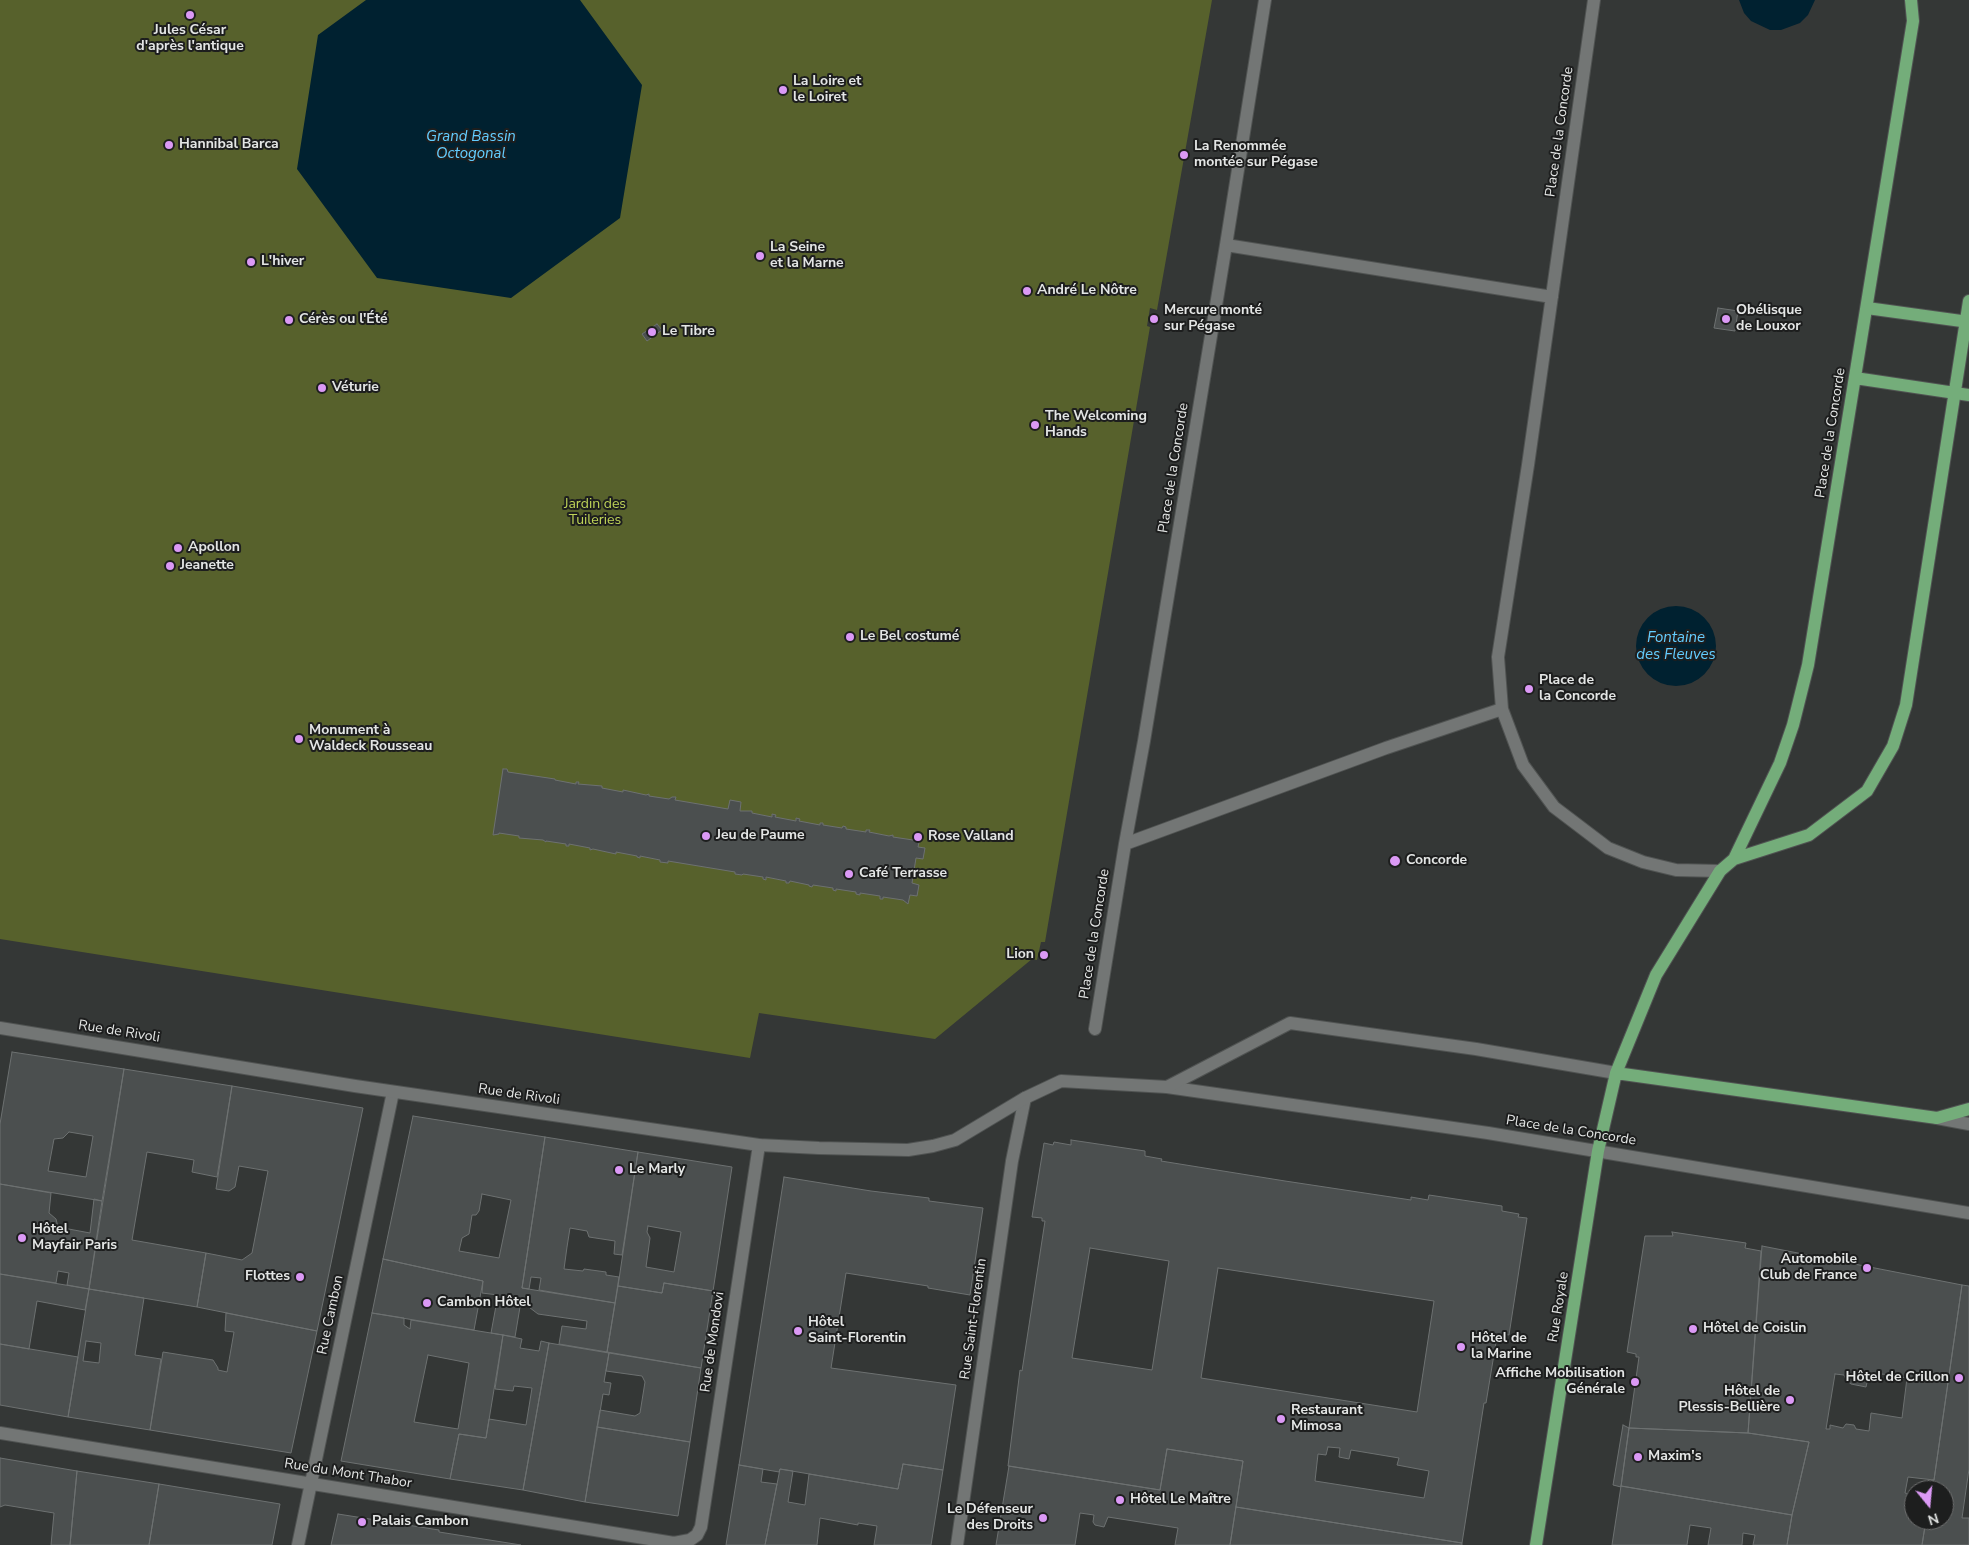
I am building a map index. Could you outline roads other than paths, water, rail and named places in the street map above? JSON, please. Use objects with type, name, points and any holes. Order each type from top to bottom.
[{"type":"main road","name":"Place de la Concorde","points":[[1734,859],[1780,763],[1793,725],[1808,665],[1913,21],[1911,0]]},
{"type":"main road","name":"Place de la Concorde","points":[[1616,1074],[1656,975],[1720,871],[1734,859],[1809,835],[1867,791],[1894,746],[1906,705],[1969,301]]},
{"type":"main road","points":[[1866,308],[1967,322]]},
{"type":"main road","points":[[1855,378],[1969,395]]},
{"type":"main road","points":[[1616,1074],[1937,1118],[1969,1109]]},
{"type":"main road","name":"Rue Royale","points":[[1536,1545],[1598,1151],[1616,1074]]},
{"type":"street","name":"Place de la Concorde","points":[[1094,1029],[1144,741],[1265,0]]},
{"type":"street","name":"Place de la Concorde","points":[[1594,0],[1528,465],[1498,656],[1502,710],[1523,765],[1554,807],[1608,848],[1643,862],[1676,870],[1720,871]]},
{"type":"street","points":[[1226,245],[1552,297]]},
{"type":"street","points":[[1125,844],[1386,748],[1502,710]]},
{"type":"street","points":[[1167,1087],[1290,1023],[1476,1049],[1616,1074]]},
{"type":"street","name":"Rue de Rivoli","points":[[0,1028],[393,1092],[759,1145],[908,1150],[933,1146],[955,1140],[1025,1098]]},
{"type":"street","name":"Place de la Concorde","points":[[1025,1098],[1061,1080],[1167,1087],[1488,1133],[1969,1213]]},
{"type":"street","name":"Rue Cambon","points":[[298,1545],[393,1092]]},
{"type":"street","name":"Rue Saint-Florentin","points":[[957,1545],[1012,1161],[1025,1098]]},
{"type":"street","points":[[1937,1118],[1969,1124]]},
{"type":"street","name":"Rue de Mondovi","points":[[690,1540],[701,1527],[759,1145]]},
{"type":"street","name":"Rue du Mont Thabor","points":[[0,1433],[312,1482],[674,1543],[690,1540]]},
{"type":"water","name":"Grand Bassin Octogonal","points":[[366,0],[580,0],[642,85],[620,218],[511,298],[377,278],[297,169],[318,35]]},
{"type":"water","points":[[1739,0],[1815,0],[1808,15],[1800,23],[1781,30],[1770,30],[1751,21],[1744,13]]},
{"type":"water","name":"Fontaine des Fleuves","points":[[1676,606],[1691,609],[1704,618],[1713,631],[1716,646],[1713,661],[1704,674],[1691,683],[1676,686],[1661,683],[1648,674],[1639,661],[1636,646],[1639,631],[1648,618],[1661,609]]},
{"type":"place","name":"Jules César d'après l'antique","points":[[190,15]]},
{"type":"place","name":"La Loire et le Loiret","points":[[783,90]]},
{"type":"place","name":"Hannibal Barca","points":[[169,145]]},
{"type":"place","name":"La Renommée montée sur Pégase","points":[[1184,155]]},
{"type":"place","name":"La Seine et la Marne","points":[[760,256]]},
{"type":"place","name":"L'hiver","points":[[251,262]]},
{"type":"place","name":"André Le Nôtre","points":[[1027,291]]},
{"type":"place","name":"Mercure monté sur Pégase","points":[[1154,319]]},
{"type":"place","name":"Obélisque de Louxor","points":[[1726,319]]},
{"type":"place","name":"Cérès ou l'Été","points":[[289,320]]},
{"type":"place","name":"Le Tibre","points":[[652,332]]},
{"type":"place","name":"Véturie","points":[[322,388]]},
{"type":"place","name":"The Welcoming Hands","points":[[1035,425]]},
{"type":"place","name":"Apollon","points":[[178,548]]},
{"type":"place","name":"Jeanette","points":[[170,566]]},
{"type":"place","name":"Le Bel costumé","points":[[850,637]]},
{"type":"place","name":"Place de la Concorde","points":[[1529,689]]},
{"type":"place","name":"Monument à Waldeck Rousseau","points":[[299,739]]},
{"type":"place","name":"Jeu de Paume","points":[[706,836]]},
{"type":"place","name":"Rose Valland","points":[[918,837]]},
{"type":"place","name":"Concorde","points":[[1395,861]]},
{"type":"place","name":"Café Terrasse","points":[[849,874]]},
{"type":"place","name":"Lion","points":[[1044,955]]},
{"type":"place","name":"Le Marly","points":[[619,1170]]},
{"type":"place","name":"Hôtel Mayfair Paris","points":[[22,1238]]},
{"type":"place","name":"Automobile Club de France","points":[[1867,1268]]},
{"type":"place","name":"Flottes","points":[[300,1277]]},
{"type":"place","name":"Cambon Hôtel","points":[[427,1303]]},
{"type":"place","name":"Hôtel de Coislin","points":[[1693,1329]]},
{"type":"place","name":"Hôtel Saint-Florentin","points":[[798,1331]]},
{"type":"place","name":"Hôtel de la Marine","points":[[1461,1347]]},
{"type":"place","name":"Hôtel de Crillon","points":[[1959,1378]]},
{"type":"place","name":"Affiche Mobilisation Générale","points":[[1635,1382]]},
{"type":"place","name":"Hôtel de Plessis-Bellière","points":[[1790,1400]]},
{"type":"place","name":"Restaurant Mimosa","points":[[1281,1419]]},
{"type":"place","name":"Maxim's","points":[[1638,1457]]},
{"type":"place","name":"Hôtel Le Maître","points":[[1120,1500]]},
{"type":"place","name":"Le Défenseur des Droits","points":[[1043,1518]]},
{"type":"place","name":"Palais Cambon","points":[[362,1522]]},
{"type":"park label","name":"Jardin des Tuileries","points":[[595,514]]}]
